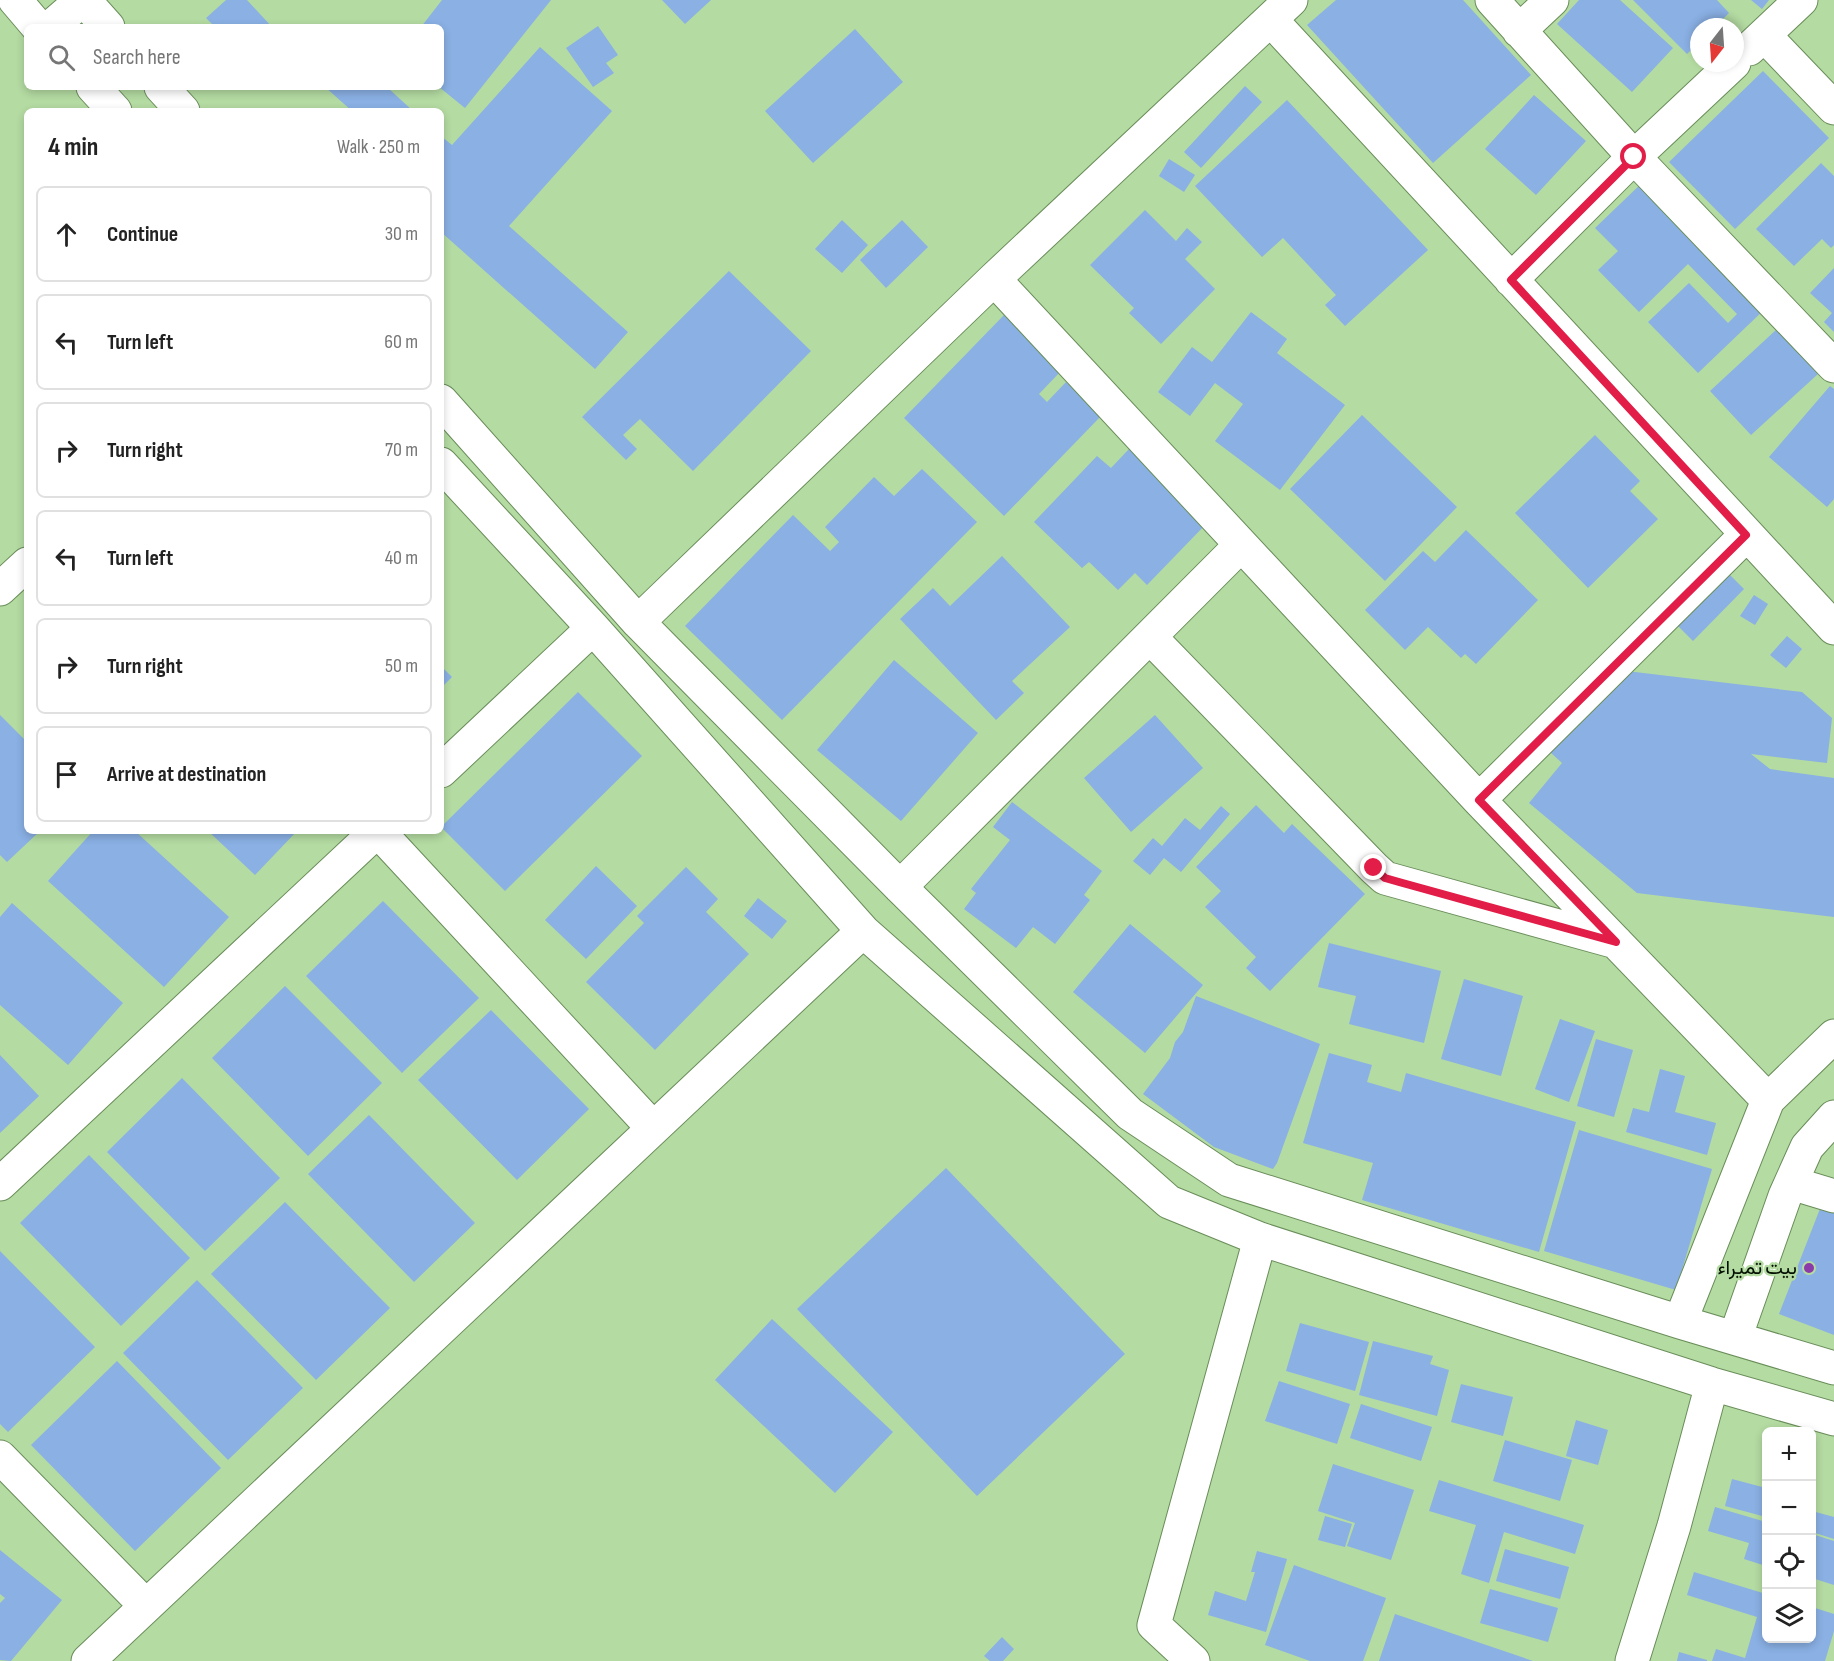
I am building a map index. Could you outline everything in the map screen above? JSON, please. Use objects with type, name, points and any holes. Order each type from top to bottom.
[{"type":"street","points":[[15,0],[35,24]]},
{"type":"street","points":[[55,24],[83,0],[105,24]]},
{"type":"street","points":[[1492,0],[1634,157],[1834,366]]},
{"type":"street","points":[[1519,31],[1551,0]]},
{"type":"street","points":[[1744,54],[1801,0]]},
{"type":"street","points":[[638,622],[994,279],[1281,10],[1511,280],[1834,628]]},
{"type":"street","points":[[1764,35],[1834,108]]},
{"type":"street","points":[[1511,280],[1634,157],[1725,72]]},
{"type":"street","points":[[96,90],[112,108]]},
{"type":"street","points":[[164,90],[180,108]]},
{"type":"street","points":[[994,279],[1479,800],[1768,1100]]},
{"type":"street","points":[[444,404],[638,622],[900,887],[1130,1114],[1230,1180],[1680,1322],[1834,1368]]},
{"type":"street","points":[[444,467],[593,628],[863,932],[1169,1202],[1260,1239],[1712,1383],[1834,1419]]},
{"type":"street","points":[[1479,800],[1746,535]]},
{"type":"street","points":[[900,887],[1241,545]]},
{"type":"street","points":[[0,588],[24,567]]},
{"type":"street","points":[[444,768],[593,628]]},
{"type":"street","points":[[1150,637],[1385,878],[1616,942]]},
{"type":"street","points":[[0,1184],[374,834]]},
{"type":"street","points":[[380,834],[653,1128]]},
{"type":"street","points":[[88,1661],[863,932]]},
{"type":"street","points":[[1680,1322],[1768,1100],[1834,1036]]},
{"type":"street","points":[[1735,1338],[1785,1196],[1807,1148],[1834,1118]]},
{"type":"street","points":[[1791,1183],[1834,1196]]},
{"type":"street","points":[[1193,1661],[1154,1625],[1260,1239]]},
{"type":"street","points":[[1632,1661],[1674,1526],[1712,1383]]},
{"type":"street","points":[[0,1457],[146,1606]]},
{"type":"building","points":[[226,0],[247,0],[269,24],[212,24],[206,18]]},
{"type":"building","points":[[442,0],[551,0],[465,108],[443,90],[444,24],[423,24]]},
{"type":"building","points":[[662,0],[711,0],[685,24]]},
{"type":"building","points":[[1336,0],[1463,0],[1531,75],[1433,163],[1307,25]]},
{"type":"building","points":[[1579,0],[1620,0],[1673,48],[1632,92],[1557,24]]},
{"type":"building","points":[[1633,0],[1717,0],[1729,13],[1724,18],[1690,18],[1690,51],[1687,54]]},
{"type":"building","points":[[1751,0],[1769,0],[1762,9]]},
{"type":"building","points":[[598,26],[618,55],[606,63],[614,73],[593,87],[566,48]]},
{"type":"building","points":[[855,29],[903,82],[813,163],[765,111]]},
{"type":"building","points":[[540,47],[612,111],[509,226],[628,332],[595,369],[444,235],[444,138],[452,145]]},
{"type":"building","points":[[1763,71],[1829,138],[1735,229],[1669,162]]},
{"type":"building","points":[[1245,86],[1262,102],[1201,168],[1184,152]]},
{"type":"building","points":[[328,90],[390,90],[410,108],[349,108]]},
{"type":"building","points":[[1534,95],[1586,141],[1536,195],[1485,149]]},
{"type":"building","points":[[1287,100],[1428,250],[1345,326],[1325,305],[1336,295],[1283,238],[1262,257],[1195,186]]},
{"type":"building","points":[[1169,159],[1195,175],[1184,192],[1159,176]]},
{"type":"building","points":[[1821,163],[1834,176],[1834,245],[1831,248],[1822,239],[1794,266],[1756,229]]},
{"type":"building","points":[[1645,180],[1768,306],[1698,373],[1648,322],[1689,283],[1728,323],[1737,314],[1688,264],[1639,312],[1598,270],[1618,251],[1595,228]]},
{"type":"building","points":[[1145,210],[1176,241],[1187,228],[1202,242],[1185,259],[1215,289],[1161,344],[1129,313],[1134,308],[1090,265]]},
{"type":"building","points":[[842,220],[868,245],[842,273],[815,249]]},
{"type":"building","points":[[902,220],[928,247],[886,288],[860,260]]},
{"type":"building","points":[[1834,268],[1834,332],[1824,322],[1832,313],[1810,293]]},
{"type":"building","points":[[729,271],[811,351],[693,471],[640,419],[623,435],[637,449],[626,460],[582,417]]},
{"type":"building","points":[[1251,312],[1287,339],[1277,353],[1345,405],[1280,490],[1215,441],[1243,404],[1215,383],[1190,416],[1158,392],[1192,347],[1212,362]]},
{"type":"building","points":[[1004,315],[1061,371],[1039,394],[1047,402],[1066,382],[1101,416],[1004,516],[904,418]]},
{"type":"building","points":[[1777,329],[1818,374],[1751,435],[1710,391]]},
{"type":"building","points":[[1830,386],[1834,389],[1834,499],[1827,507],[1769,457]]},
{"type":"building","points":[[1362,415],[1457,507],[1385,581],[1290,489]]},
{"type":"building","points":[[1595,435],[1640,481],[1630,491],[1658,519],[1588,588],[1515,513]]},
{"type":"building","points":[[1129,449],[1207,523],[1147,585],[1135,573],[1118,590],[1089,562],[1082,568],[1034,522],[1097,456],[1111,468]]},
{"type":"building","points":[[922,469],[977,522],[782,720],[685,626],[793,515],[830,551],[839,542],[825,527],[874,477],[894,496]]},
{"type":"building","points":[[1466,530],[1538,600],[1476,664],[1465,654],[1461,658],[1428,627],[1405,650],[1365,610],[1423,551],[1435,562]]},
{"type":"building","points":[[1002,556],[1070,627],[1012,681],[1024,693],[996,720],[900,619],[933,588],[950,606]]},
{"type":"building","points":[[1723,568],[1744,589],[1693,641],[1672,620]]},
{"type":"building","points":[[1754,595],[1768,604],[1755,625],[1740,616]]},
{"type":"building","points":[[1787,636],[1802,649],[1786,668],[1770,655]]},
{"type":"building","points":[[894,660],[978,733],[901,821],[817,750]]},
{"type":"building","points":[[444,669],[452,677],[444,685]]},
{"type":"building","points":[[1618,670],[1802,692],[1832,718],[1827,763],[1751,754],[1770,769],[1834,778],[1834,917],[1637,893],[1529,803],[1562,763],[1550,752]]},
{"type":"building","points":[[578,692],[642,756],[505,891],[444,830],[444,824]]},
{"type":"building","points":[[0,715],[24,739],[24,834],[37,834],[7,862],[0,855]]},
{"type":"building","points":[[1155,715],[1203,768],[1131,832],[1084,778]]},
{"type":"building","points":[[1012,802],[1102,871],[1084,895],[1090,900],[1055,944],[1033,927],[1016,948],[964,909],[976,893],[971,889],[1010,840],[993,827]]},
{"type":"building","points":[[1256,805],[1284,833],[1292,824],[1365,894],[1270,991],[1246,968],[1256,957],[1205,907],[1221,891],[1196,867]]},
{"type":"building","points":[[1221,806],[1230,814],[1181,872],[1164,858],[1150,875],[1133,861],[1153,838],[1162,846],[1185,818],[1200,830]]},
{"type":"building","points":[[90,834],[138,834],[229,917],[164,987],[48,881]]},
{"type":"building","points":[[211,834],[294,834],[255,875]]},
{"type":"building","points":[[596,866],[637,906],[586,959],[545,920]]},
{"type":"building","points":[[686,867],[718,899],[706,912],[749,954],[655,1050],[586,982],[644,923],[637,916]]},
{"type":"building","points":[[758,898],[787,921],[772,939],[744,916]]},
{"type":"building","points":[[383,901],[479,998],[402,1073],[306,976]]},
{"type":"building","points":[[12,903],[123,1003],[68,1065],[0,1005],[0,917]]},
{"type":"building","points":[[1130,924],[1203,985],[1145,1053],[1073,992]]},
{"type":"building","points":[[1329,943],[1441,971],[1424,1043],[1349,1024],[1356,996],[1318,987]]},
{"type":"building","points":[[1464,979],[1523,996],[1501,1076],[1441,1059]]},
{"type":"building","points":[[285,986],[382,1083],[308,1156],[212,1058]]},
{"type":"building","points":[[1196,996],[1320,1044],[1273,1169],[1214,1147],[1143,1094],[1170,1058],[1175,1042],[1183,1032]]},
{"type":"building","points":[[491,1010],[589,1109],[517,1180],[418,1080]]},
{"type":"building","points":[[1560,1019],[1595,1031],[1569,1102],[1535,1089]]},
{"type":"building","points":[[1596,1039],[1633,1050],[1614,1117],[1577,1106]]},
{"type":"building","points":[[1329,1053],[1372,1065],[1367,1082],[1401,1092],[1406,1073],[1576,1122],[1539,1252],[1362,1200],[1373,1163],[1303,1143]]},
{"type":"building","points":[[0,1055],[39,1096],[0,1133]]},
{"type":"building","points":[[1660,1069],[1685,1076],[1675,1112],[1716,1123],[1707,1155],[1626,1132],[1633,1108],[1649,1112]]},
{"type":"building","points":[[182,1078],[280,1178],[205,1251],[107,1152]]},
{"type":"building","points":[[369,1115],[475,1223],[414,1282],[308,1174]]},
{"type":"building","points":[[1579,1130],[1712,1169],[1676,1290],[1544,1251]]},
{"type":"building","points":[[89,1155],[190,1258],[121,1326],[20,1223]]},
{"type":"building","points":[[946,1168],[1125,1354],[977,1496],[797,1309]]},
{"type":"building","points":[[1823,1201],[1834,1205],[1834,1335],[1779,1314]]},
{"type":"building","points":[[285,1202],[390,1308],[316,1380],[211,1274]]},
{"type":"building","points":[[0,1251],[95,1347],[8,1432],[0,1424]]},
{"type":"building","points":[[197,1280],[303,1388],[228,1460],[123,1353]]},
{"type":"building","points":[[772,1319],[893,1432],[835,1493],[715,1380]]},
{"type":"building","points":[[1300,1323],[1369,1342],[1355,1391],[1286,1371]]},
{"type":"building","points":[[1373,1341],[1433,1356],[1430,1364],[1449,1370],[1437,1416],[1359,1395]]},
{"type":"building","points":[[117,1361],[221,1468],[135,1551],[31,1445]]},
{"type":"building","points":[[1279,1381],[1350,1404],[1337,1444],[1265,1421]]},
{"type":"building","points":[[1461,1384],[1513,1397],[1503,1436],[1451,1422]]},
{"type":"building","points":[[1361,1404],[1432,1427],[1421,1461],[1350,1438]]},
{"type":"building","points":[[1576,1420],[1608,1430],[1598,1465],[1566,1456]]},
{"type":"building","points":[[1505,1440],[1572,1460],[1560,1501],[1493,1481]]},
{"type":"building","points":[[1333,1464],[1414,1490],[1391,1560],[1347,1546],[1355,1523],[1318,1511]]},
{"type":"building","points":[[1732,1479],[1762,1487],[1762,1516],[1725,1506]]},
{"type":"building","points":[[1439,1480],[1584,1525],[1575,1554],[1504,1532],[1489,1583],[1461,1574],[1476,1525],[1429,1511]]},
{"type":"building","points":[[1715,1507],[1762,1521],[1762,1565],[1744,1559],[1749,1543],[1708,1531]]},
{"type":"building","points":[[1816,1512],[1834,1517],[1834,1539],[1816,1533]]},
{"type":"building","points":[[1325,1516],[1352,1524],[1345,1547],[1318,1540]]},
{"type":"building","points":[[1816,1535],[1834,1541],[1834,1585],[1816,1579]]},
{"type":"building","points":[[1505,1549],[1569,1567],[1560,1599],[1496,1581]]},
{"type":"building","points":[[0,1550],[62,1600],[11,1661],[0,1660],[0,1603],[5,1598],[0,1594]]},
{"type":"building","points":[[1257,1551],[1287,1559],[1266,1632],[1208,1615],[1215,1591],[1246,1601],[1255,1572],[1251,1572]]},
{"type":"building","points":[[1294,1565],[1386,1598],[1363,1661],[1310,1661],[1265,1645]]},
{"type":"building","points":[[1694,1572],[1762,1593],[1762,1643],[1816,1643],[1816,1608],[1834,1614],[1834,1631],[1825,1661],[1712,1661],[1716,1649],[1745,1658],[1757,1617],[1687,1595]]},
{"type":"building","points":[[1490,1589],[1558,1608],[1548,1642],[1480,1623]]},
{"type":"building","points":[[1395,1614],[1533,1661],[1379,1661]]},
{"type":"building","points":[[1002,1637],[1014,1649],[1003,1661],[990,1661],[984,1656]]},
{"type":"building","points":[[1679,1652],[1707,1660],[1707,1661],[1677,1661]]},
{"type":"place","name":"بيت تميراء","points":[[1809,1268]]},
{"type":"route","points":[[1374,868],[1385,878],[1616,942],[1479,800],[1746,535],[1511,280],[1634,157]]}]
